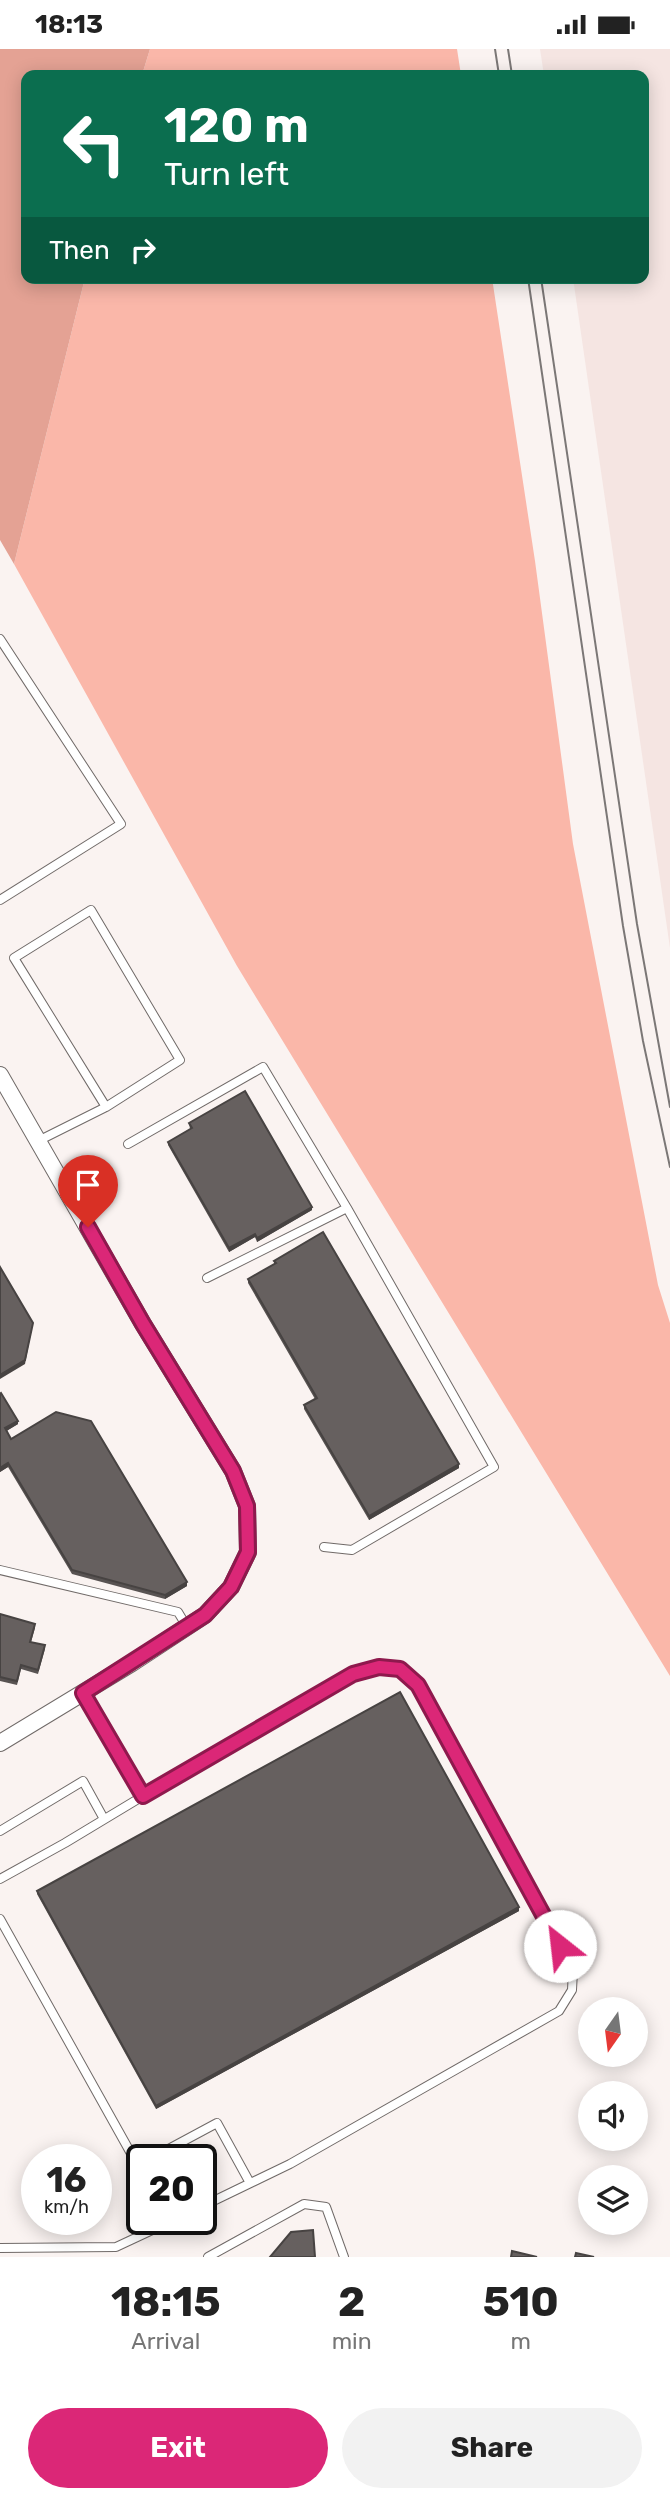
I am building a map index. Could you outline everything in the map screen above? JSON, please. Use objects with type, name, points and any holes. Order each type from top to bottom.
[{"type":"street","points":[[0,1075],[143,1324],[233,1471],[247,1506],[248,1552],[231,1587],[205,1615],[0,1743]]},
{"type":"lane","points":[[0,639],[121,824],[0,900]]},
{"type":"lane","points":[[38,1141],[106,1107],[180,1060],[92,910],[14,958],[106,1107]]},
{"type":"lane","points":[[128,1144],[263,1067],[494,1468],[352,1550],[324,1547]]},
{"type":"lane","points":[[207,1278],[346,1208]]},
{"type":"lane","points":[[0,1570],[178,1612],[187,1627]]},
{"type":"lane","points":[[0,1879],[353,1674],[379,1667],[400,1669],[418,1685],[573,1970],[572,1990],[559,2011],[290,2164],[217,2199]]},
{"type":"lane","points":[[83,1693],[143,1796]]},
{"type":"lane","points":[[0,1831],[83,1781],[104,1819]]},
{"type":"lane","points":[[0,1919],[126,2145]]},
{"type":"lane","points":[[178,2144],[217,2123],[250,2183]]},
{"type":"lane","points":[[208,2257],[304,2204],[326,2207],[344,2257]]},
{"type":"lane","points":[[0,2248],[116,2247],[142,2235]]},
{"type":"shaded area","points":[[0,49],[150,49],[144,70],[21,70],[21,284],[84,284],[14,564],[0,540]]},
{"type":"shaded area","points":[[150,49],[457,49],[460,70],[144,70]]},
{"type":"shaded area","points":[[540,49],[670,49],[670,948],[574,284],[649,284],[649,70],[543,70]]},
{"type":"shaded area","points":[[84,284],[493,284],[535,561],[573,844],[658,1285],[670,1323],[670,1676],[237,966],[14,564]]},
{"type":"building","points":[[245,1091],[312,1207],[257,1238],[255,1234],[229,1248],[168,1142],[192,1128],[189,1123]]},
{"type":"building","points":[[323,1232],[459,1464],[369,1516],[304,1405],[317,1398],[248,1279]]},
{"type":"building","points":[[0,1267],[33,1323],[25,1360],[0,1375]]},
{"type":"building","points":[[1,1393],[18,1421],[5,1428],[11,1439],[56,1412],[91,1421],[187,1582],[165,1595],[72,1570],[8,1463],[0,1468]]},
{"type":"building","points":[[0,1614],[35,1624],[30,1642],[45,1645],[38,1670],[21,1665],[17,1681],[0,1677]]},
{"type":"building","points":[[400,1692],[519,1907],[156,2106],[37,1891]]},
{"type":"building","points":[[313,2230],[315,2257],[270,2257],[291,2232]]},
{"type":"building","points":[[512,2251],[537,2257],[511,2257]]},
{"type":"building","points":[[576,2253],[594,2257],[575,2257]]},
{"type":"tram line","points":[[495,49],[498,70]]},
{"type":"tram line","points":[[508,49],[511,70]]},
{"type":"tram line","points":[[529,284],[623,926],[643,1041],[670,1167]]},
{"type":"tram line","points":[[542,284],[637,924],[670,1107]]},
{"type":"route","points":[[88,1227],[143,1324],[233,1471],[247,1506],[248,1552],[231,1587],[205,1615],[83,1693],[143,1796],[353,1674],[379,1667],[400,1669],[418,1685],[560,1946]]}]
